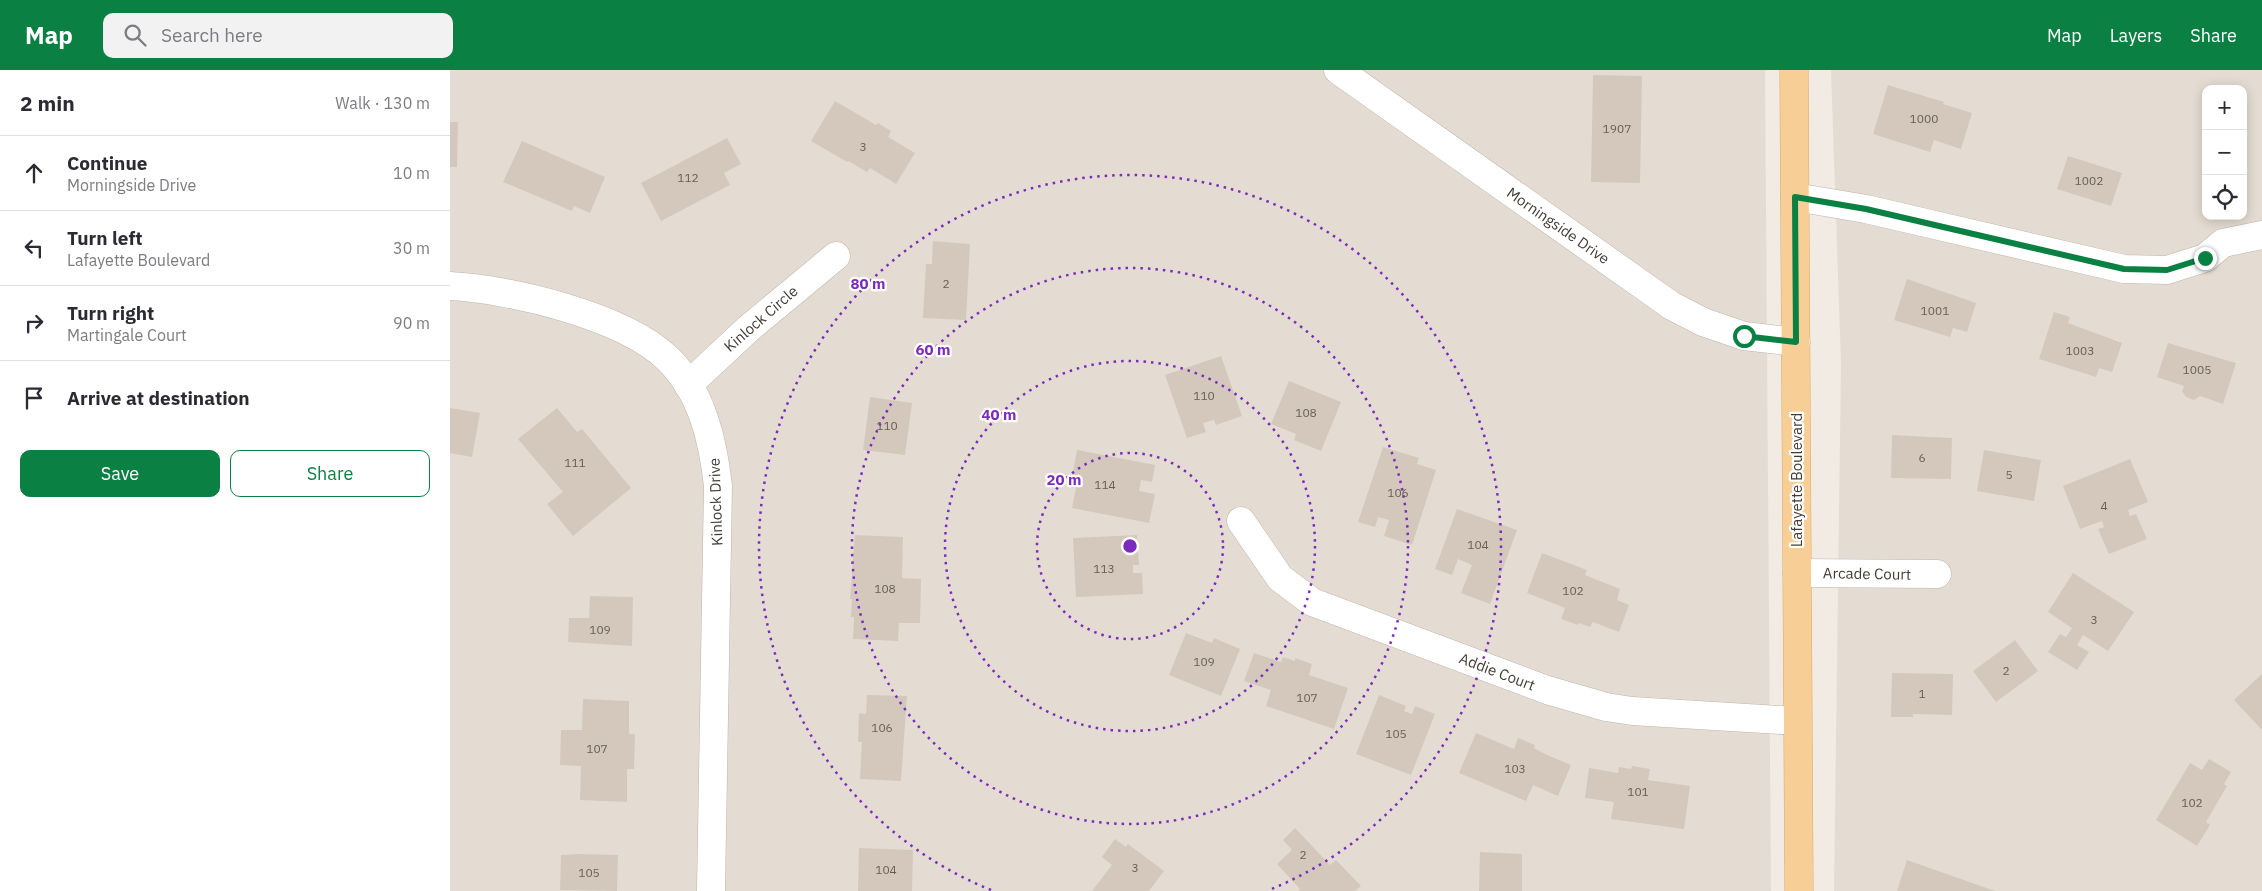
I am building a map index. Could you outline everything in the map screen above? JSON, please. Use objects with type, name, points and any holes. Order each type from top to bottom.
[{"type":"main road","name":"Lafayette Boulevard","points":[[1794,70],[1799,891]]},
{"type":"street","name":"Morningside Drive","points":[[1338,70],[1672,306],[1703,322],[1744,336],[1796,342]]},
{"type":"street","points":[[1795,197],[1866,209],[2124,269],[2167,270],[2205,258],[2223,243],[2262,235]]},
{"type":"street","name":"Kinlock Circle","points":[[688,385],[748,329],[836,256]]},
{"type":"street","name":"Kinlock Drive","points":[[450,286],[474,287],[534,299],[592,317],[647,342],[668,359],[688,385],[705,418],[714,448],[718,486],[711,891]]},
{"type":"street","name":"Addie Court","points":[[1241,521],[1280,578],[1312,602],[1547,690],[1606,707],[1797,721]]},
{"type":"street","name":"Arcade Court","points":[[1797,573],[1937,574]]},
{"type":"shaded area","points":[[450,70],[1765,70],[1771,891],[450,891]]},
{"type":"shaded area","points":[[1831,70],[2262,70],[2262,891],[1834,891],[1841,364]]},
{"type":"building","points":[[1593,75],[1642,76],[1640,183],[1591,182]]},
{"type":"building","points":[[1888,85],[1944,102],[1943,104],[1972,113],[1961,149],[1934,140],[1930,152],[1873,134]]},
{"type":"building","points":[[835,101],[876,125],[878,123],[891,131],[888,137],[915,153],[896,184],[870,168],[867,172],[811,141]]},
{"type":"building","points":[[450,122],[458,122],[457,167],[450,167]]},
{"type":"building","points":[[727,138],[741,164],[724,173],[730,185],[661,221],[641,183]]},
{"type":"building","points":[[522,141],[605,177],[590,213],[574,206],[572,211],[503,182]]},
{"type":"building","points":[[2068,156],[2122,173],[2111,206],[2057,189]]},
{"type":"building","points":[[933,241],[970,244],[966,320],[923,318],[926,264],[932,264]]},
{"type":"building","points":[[1907,279],[1976,303],[1967,332],[1953,328],[1950,337],[1894,320]]},
{"type":"building","points":[[2054,312],[2070,317],[2068,323],[2122,343],[2112,372],[2099,368],[2096,377],[2039,359]]},
{"type":"building","points":[[2168,343],[2236,363],[2223,404],[2200,396],[2194,400],[2186,397],[2182,391],[2184,386],[2157,377]]},
{"type":"building","points":[[1221,356],[1242,416],[1216,425],[1214,420],[1203,423],[1206,432],[1187,438],[1165,375]]},
{"type":"building","points":[[1289,381],[1341,402],[1321,451],[1294,440],[1296,434],[1271,424]]},
{"type":"building","points":[[870,397],[912,403],[905,455],[863,450]]},
{"type":"building","points":[[450,408],[480,413],[472,457],[450,453]]},
{"type":"building","points":[[557,408],[577,432],[582,429],[631,488],[573,536],[547,504],[563,492],[518,439]]},
{"type":"building","points":[[1892,435],[1952,438],[1951,479],[1891,478]]},
{"type":"building","points":[[1383,447],[1419,458],[1417,464],[1436,470],[1412,545],[1384,536],[1389,520],[1378,517],[1375,527],[1358,522]]},
{"type":"building","points":[[1077,450],[1155,465],[1152,482],[1141,480],[1139,491],[1155,494],[1149,523],[1072,508],[1076,488],[1070,487]]},
{"type":"building","points":[[1984,450],[2041,460],[2034,501],[1977,491]]},
{"type":"building","points":[[2130,459],[2148,502],[2128,510],[2130,516],[2136,514],[2147,539],[2109,554],[2098,529],[2104,527],[2102,521],[2080,529],[2063,486]]},
{"type":"building","points":[[1457,509],[1517,530],[1490,604],[1461,593],[1472,565],[1458,559],[1452,575],[1435,569]]},
{"type":"building","points":[[855,535],[903,537],[902,578],[921,579],[920,623],[899,623],[898,641],[853,639],[854,617],[851,617],[852,599],[850,599]]},
{"type":"building","points":[[1137,535],[1139,565],[1133,565],[1133,573],[1142,573],[1143,594],[1076,597],[1073,538]]},
{"type":"building","points":[[1542,553],[1587,570],[1585,575],[1620,589],[1617,600],[1629,605],[1619,632],[1593,622],[1590,627],[1561,619],[1565,608],[1527,593]]},
{"type":"building","points":[[2073,573],[2134,612],[2108,651],[2083,635],[2077,645],[2089,652],[2077,670],[2048,652],[2060,634],[2066,637],[2072,628],[2048,612]]},
{"type":"building","points":[[590,596],[633,597],[632,646],[568,642],[569,618],[589,618]]},
{"type":"building","points":[[1186,633],[1212,643],[1214,638],[1240,649],[1221,696],[1169,675]]},
{"type":"building","points":[[2015,640],[2038,671],[1996,702],[1973,671]]},
{"type":"building","points":[[1254,653],[1281,662],[1283,657],[1295,661],[1295,658],[1312,664],[1309,675],[1348,688],[1334,729],[1266,706],[1271,690],[1244,681]]},
{"type":"building","points":[[1892,673],[1953,674],[1952,715],[1913,714],[1913,717],[1891,717]]},
{"type":"building","points":[[2262,674],[2262,730],[2234,700]]},
{"type":"building","points":[[867,695],[907,696],[901,781],[860,779],[862,742],[858,742],[859,713],[866,714]]},
{"type":"building","points":[[1379,695],[1406,706],[1404,711],[1412,714],[1415,706],[1435,714],[1411,775],[1356,754]]},
{"type":"building","points":[[583,699],[629,701],[629,734],[635,734],[634,769],[627,769],[627,802],[580,800],[581,766],[560,765],[561,730],[582,730]]},
{"type":"building","points":[[1476,733],[1514,749],[1518,738],[1535,745],[1534,748],[1545,754],[1571,765],[1558,796],[1533,785],[1526,801],[1459,773]]},
{"type":"building","points":[[2209,759],[2231,772],[2224,784],[2227,786],[2206,822],[2210,825],[2197,846],[2156,820],[2190,763],[2202,770]]},
{"type":"building","points":[[1632,766],[1650,769],[1648,780],[1690,786],[1684,829],[1611,819],[1614,802],[1585,798],[1589,768],[1618,773],[1619,767],[1631,769]]},
{"type":"building","points":[[1295,828],[1330,865],[1336,860],[1361,886],[1355,891],[1298,891],[1300,889],[1277,864],[1292,850],[1283,840]]},
{"type":"building","points":[[1115,839],[1126,847],[1128,844],[1164,871],[1149,891],[1092,891],[1112,865],[1102,857]]},
{"type":"building","points":[[859,848],[913,850],[912,891],[858,891]]},
{"type":"building","points":[[1480,852],[1522,854],[1522,891],[1479,891]]},
{"type":"building","points":[[561,855],[618,855],[617,891],[560,890]]},
{"type":"building","points":[[1907,860],[1995,891],[1897,891]]},
{"type":"route","points":[[1744,336],[1796,342],[1795,197],[1866,209],[2124,269],[2167,270],[2205,258]]}]
